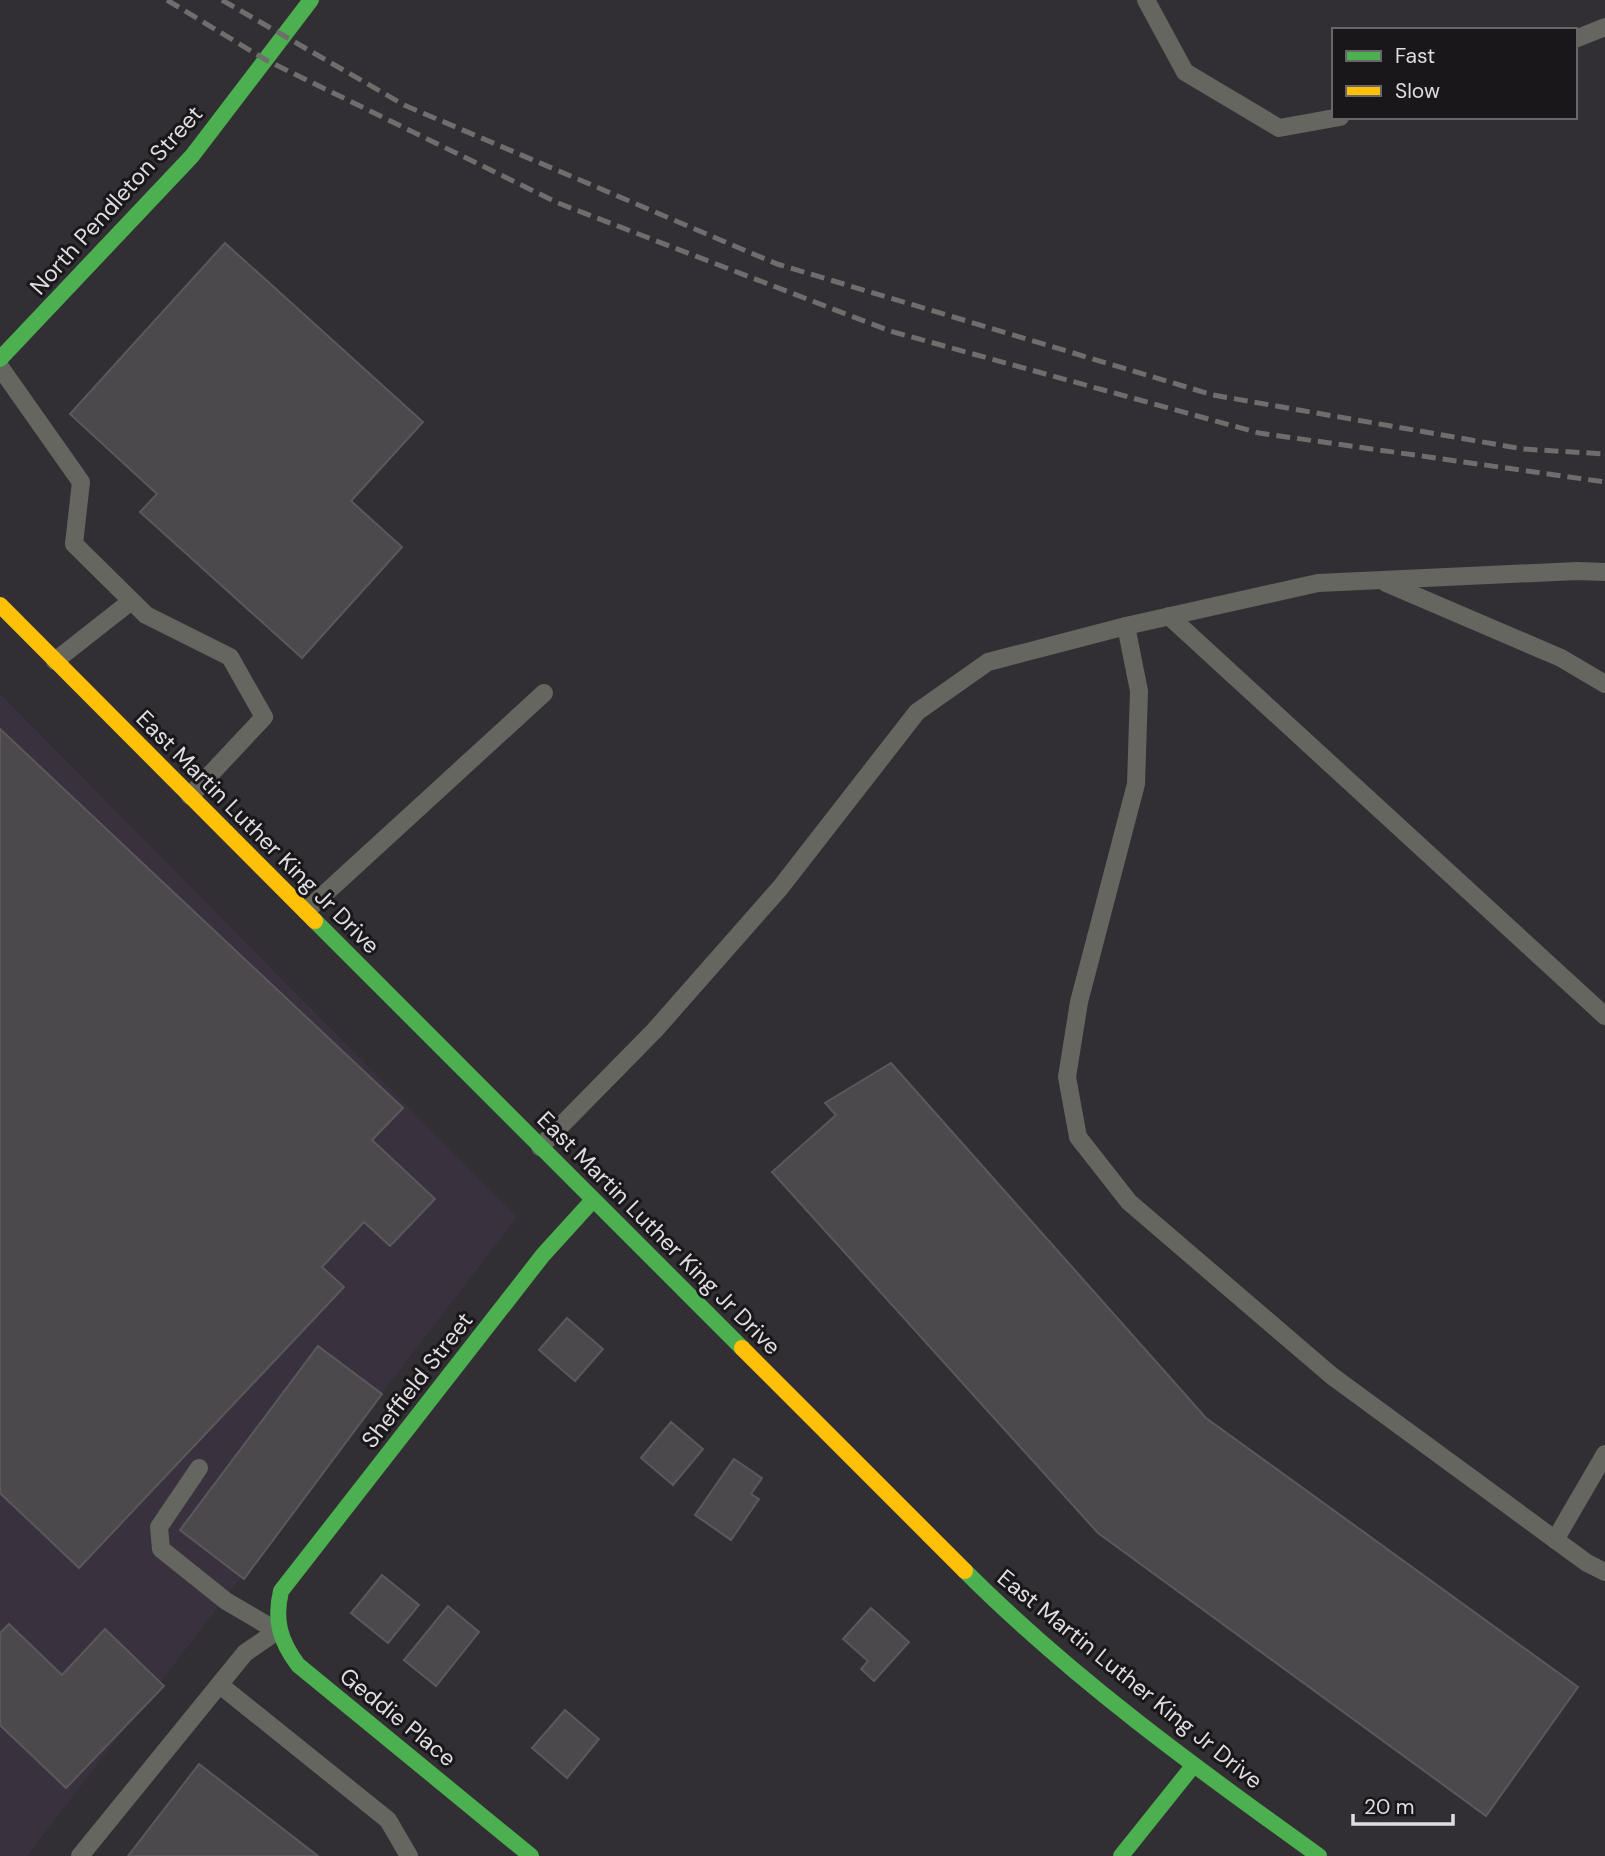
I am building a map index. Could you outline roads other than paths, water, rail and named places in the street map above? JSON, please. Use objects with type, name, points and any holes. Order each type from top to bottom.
[{"type":"main road","name":"North Pendleton Street","points":[[0,359],[192,156],[311,0]]},
{"type":"main road","name":"East Martin Luther King Jr Drive","points":[[0,605],[1005,1611],[1193,1766],[1319,1856]]},
{"type":"main road","name":"Sheffield Street","points":[[277,1631],[275,1611],[281,1591],[543,1255],[593,1200]]},
{"type":"main road","name":"Geddie Place","points":[[277,1631],[285,1649],[298,1665],[531,1856]]},
{"type":"main road","points":[[1121,1856],[1193,1766]]},
{"type":"lane","points":[[1146,0],[1185,72],[1279,128],[1332,118]]},
{"type":"lane","points":[[1577,38],[1605,27]]},
{"type":"lane","points":[[0,367],[81,482],[74,544],[146,615],[230,657],[264,717],[190,796]]},
{"type":"lane","points":[[540,1147],[655,1030],[780,888],[918,712],[988,662],[1126,626],[1318,583],[1577,570],[1605,572]]},
{"type":"lane","points":[[1380,581],[1561,658],[1605,684]]},
{"type":"lane","points":[[55,661],[130,602]]},
{"type":"lane","points":[[1169,616],[1605,1016]]},
{"type":"lane","points":[[1126,626],[1139,691],[1136,784],[1079,1002],[1067,1077],[1078,1137],[1129,1202],[1332,1376],[1555,1540],[1605,1572]]},
{"type":"lane","points":[[306,911],[544,693]]},
{"type":"lane","points":[[1555,1540],[1605,1454]]},
{"type":"lane","points":[[80,1856],[245,1654],[277,1631],[226,1601],[161,1549],[159,1527],[198,1468]]},
{"type":"lane","points":[[220,1685],[388,1820],[409,1856]]},
{"type":"railway","points":[[167,0],[266,60],[558,203],[890,331],[1259,433],[1605,482]]},
{"type":"railway","points":[[222,0],[404,105],[777,264],[1213,395],[1523,449],[1605,454]]}]
